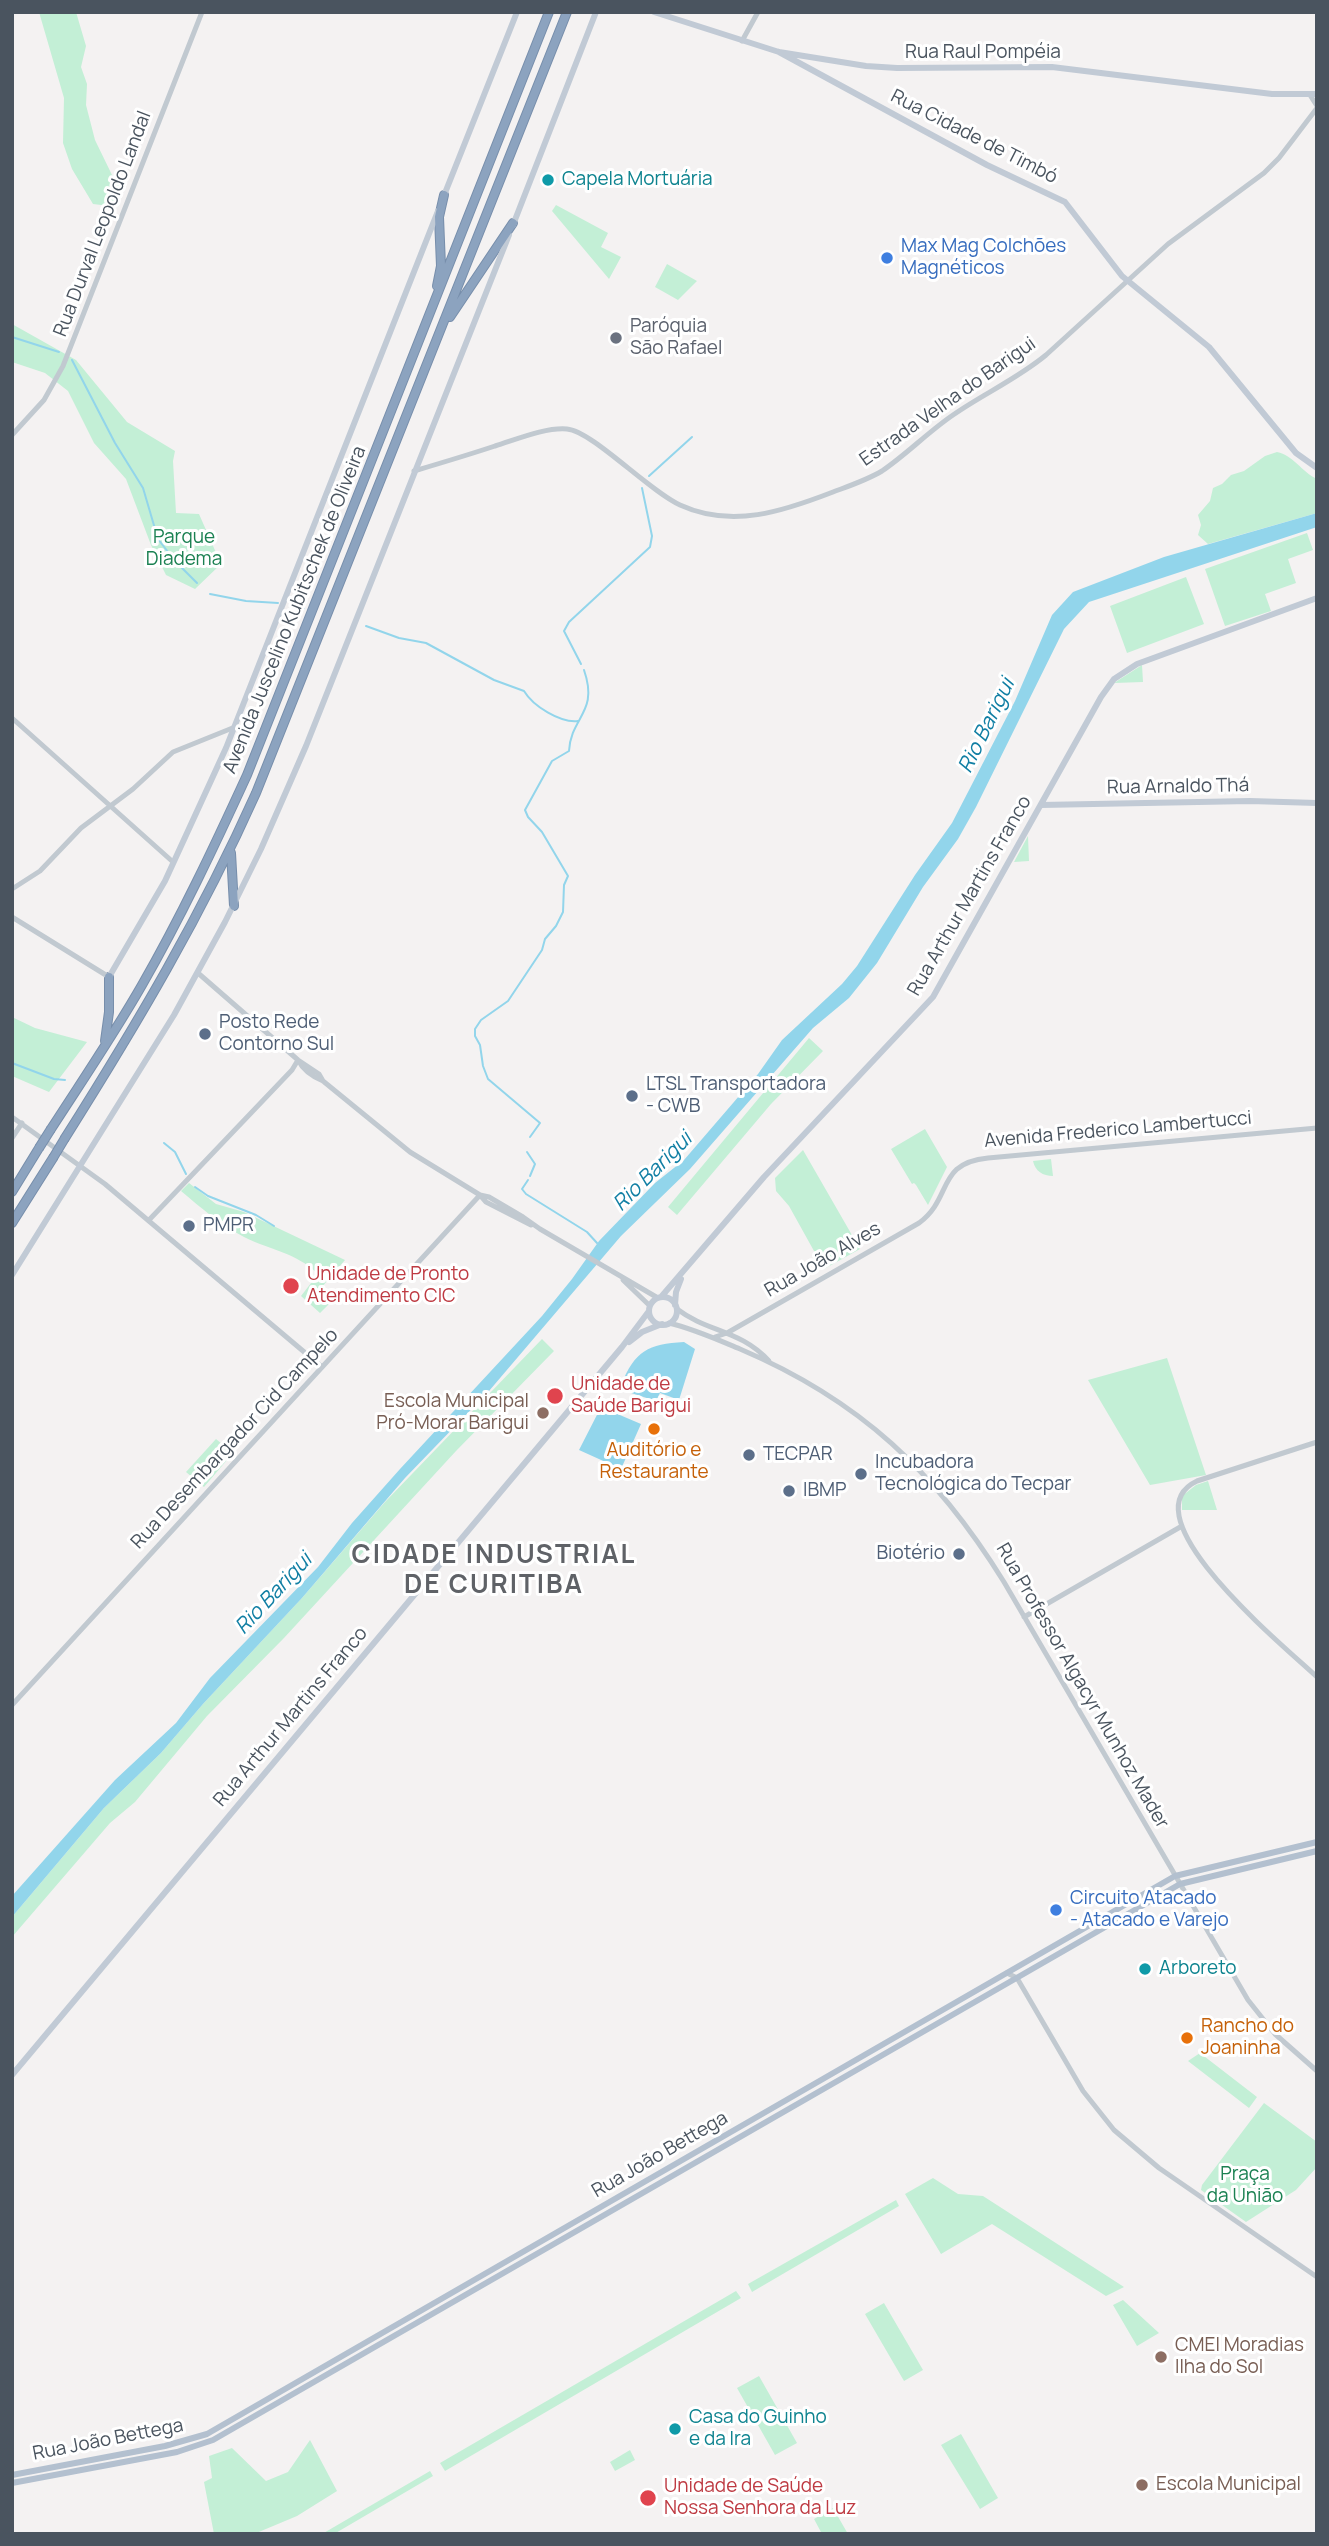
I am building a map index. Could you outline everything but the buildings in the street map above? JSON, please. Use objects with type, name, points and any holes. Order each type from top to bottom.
[{"type":"highway","name":"Avenida Juscelino Kubitschek de Oliveira","points":[[12,1192],[104,1047],[170,933],[247,775],[549,12]]},
{"type":"highway","points":[[12,1223],[153,996],[231,849],[280,738],[566,12]]},
{"type":"highway","points":[[432,311],[441,265],[438,225],[444,195]]},
{"type":"highway","points":[[439,334],[513,223]]},
{"type":"highway","points":[[231,849],[234,905]]},
{"type":"highway","points":[[104,1047],[109,1012],[109,977]]},
{"type":"main road","points":[[109,977],[173,862],[235,727],[517,12]]},
{"type":"main road","points":[[12,1275],[198,973],[234,905],[306,746],[596,12]]},
{"type":"main road","name":"Rua Raul Pompéia","points":[[654,12],[779,52],[811,59],[897,68],[1052,67],[1272,94],[1313,95]]},
{"type":"main road","name":"Rua Cidade de Timbó","points":[[779,52],[988,165],[1065,202],[1128,281],[1206,345],[1296,453],[1317,468]]},
{"type":"main road","points":[[803,66],[804,61],[811,59],[821,75]]},
{"type":"main road","name":"Rua Arthur Martins Franco","points":[[660,1297],[683,1274],[764,1177],[927,1006],[1101,697],[1121,673],[1145,660],[1317,598]]},
{"type":"main road","name":"Rua Arnaldo Thá","points":[[1041,805],[1250,801],[1317,803]]},
{"type":"main road","name":"Rua Arthur Martins Franco","points":[[676,1307],[676,1292],[683,1274]]},
{"type":"main road","points":[[660,1297],[670,1299],[676,1307],[675,1317],[665,1324],[654,1321],[650,1308],[660,1297]]},
{"type":"main road","name":"Rua Arthur Martins Franco","points":[[12,2075],[622,1347],[650,1308]]},
{"type":"main road","name":"Rua Arthur Martins Franco","points":[[622,1347],[642,1332],[665,1324]]},
{"type":"main road","name":"Rua João Bettega","points":[[12,2475],[199,2437],[1175,1876],[1317,1842]]},
{"type":"main road","name":"Rua João Bettega","points":[[12,2483],[165,2455],[204,2444],[1180,1884],[1317,1851]]},
{"type":"main road","points":[[853,2062],[858,2069]]},
{"type":"main road","points":[[843,2067],[848,2075]]},
{"type":"main road","points":[[536,2244],[540,2252]]},
{"type":"street","name":"Rua Durval Leopoldo Landal","points":[[12,435],[44,400],[69,352],[202,12]]},
{"type":"street","points":[[743,41],[758,12]]},
{"type":"street","points":[[1313,95],[1317,107]]},
{"type":"street","name":"Estrada Velha do Barigui","points":[[414,471],[523,437],[566,429],[576,431],[591,440],[654,490],[700,512],[758,516],[841,489],[881,471],[953,415],[1039,361],[1168,244],[1264,173],[1279,158],[1317,107]]},
{"type":"street","points":[[12,719],[173,862]]},
{"type":"street","points":[[12,888],[40,871],[81,828],[133,789],[173,752],[235,727]]},
{"type":"street","points":[[12,917],[109,977]]},
{"type":"street","points":[[198,973],[404,1148],[480,1195],[486,1202],[540,1229],[660,1297]]},
{"type":"street","points":[[149,1220],[299,1060]]},
{"type":"street","points":[[12,1117],[81,1166],[149,1220],[323,1367]]},
{"type":"street","points":[[12,1138],[22,1123]]},
{"type":"street","name":"Avenida Frederico Lambertucci","points":[[940,1196],[953,1171],[976,1159],[1317,1128]]},
{"type":"street","name":"Rua Desembargador Cid Campelo","points":[[12,1706],[480,1195]]},
{"type":"street","name":"Rua João Alves","points":[[711,1337],[727,1332],[919,1223],[929,1215],[940,1196]]},
{"type":"street","points":[[616,1273],[650,1308]]},
{"type":"street","name":"Rua Professor Algacyr Munhoz Mader","points":[[676,1307],[688,1317],[752,1344],[771,1363]]},
{"type":"street","name":"Rua Professor Algacyr Munhoz Mader","points":[[665,1324],[711,1337],[771,1363],[816,1387],[854,1411],[934,1485],[977,1539],[1252,2006],[1286,2045],[1317,2071]]},
{"type":"street","points":[[1317,1442],[1196,1481],[1183,1490],[1178,1504],[1182,1526],[1197,1556],[1217,1581],[1317,1677]]},
{"type":"street","points":[[1024,1617],[1182,1526]]},
{"type":"street","points":[[1007,1973],[1017,1978],[1083,2091],[1114,2130],[1144,2157],[1317,2277]]},
{"type":"green space","points":[[39,12],[76,12],[86,46],[81,67],[87,84],[86,105],[95,140],[122,190],[118,207],[93,204],[72,169],[63,143],[64,98]]},
{"type":"green space","points":[[556,205],[608,233],[601,247],[621,257],[609,279],[552,211]]},
{"type":"green space","points":[[667,264],[697,281],[678,300],[655,287]]},
{"type":"green space","name":"Parque Diadema","points":[[12,324],[76,360],[127,422],[175,451],[173,461],[176,513],[199,514],[221,564],[195,589],[166,575],[151,545],[126,479],[94,443],[68,391],[45,373],[12,362]]},
{"type":"green space","points":[[1277,452],[1317,479],[1317,513],[1208,544],[1198,535],[1201,525],[1198,515],[1210,501],[1213,488],[1231,475],[1244,471],[1265,456]]},
{"type":"green space","points":[[1307,533],[1313,550],[1288,559],[1296,583],[1265,594],[1271,611],[1225,626],[1205,569]]},
{"type":"green space","points":[[1186,577],[1204,624],[1127,653],[1110,606]]},
{"type":"green space","points":[[1142,665],[1143,682],[1114,683]]},
{"type":"green space","points":[[1028,836],[1029,861],[1014,862]]},
{"type":"green space","points":[[12,1017],[35,1028],[87,1042],[49,1092],[12,1076]]},
{"type":"green space","points":[[809,1038],[823,1051],[771,1104],[677,1215],[668,1207]]},
{"type":"green space","points":[[925,1129],[947,1167],[928,1205],[891,1149]]},
{"type":"green space","points":[[803,1150],[860,1249],[824,1269],[789,1206],[776,1191],[775,1178]]},
{"type":"green space","points":[[1051,1159],[1053,1176],[1040,1172],[1033,1161]]},
{"type":"green space","points":[[189,1183],[216,1204],[244,1212],[345,1260],[322,1287],[334,1299],[320,1313],[301,1296],[318,1274],[301,1261],[254,1242],[219,1222],[181,1191]]},
{"type":"green space","points":[[542,1339],[554,1351],[456,1451],[284,1638],[207,1716],[135,1802],[110,1823],[12,1937],[12,1917],[104,1808],[161,1753],[385,1502]]},
{"type":"green space","points":[[1167,1358],[1206,1475],[1150,1485],[1088,1380]]},
{"type":"green space","points":[[216,1439],[233,1453],[204,1487],[186,1472]]},
{"type":"green space","points":[[1208,1481],[1217,1510],[1182,1510],[1182,1496],[1196,1485]]},
{"type":"green space","points":[[1200,2053],[1257,2097],[1249,2108],[1188,2061]]},
{"type":"green space","name":"Praça da União","points":[[1264,2103],[1317,2142],[1317,2167],[1296,2190],[1246,2222],[1201,2190],[1202,2185]]},
{"type":"green space","points":[[933,2178],[958,2194],[983,2196],[1124,2287],[1106,2296],[992,2224],[941,2254],[905,2194]]},
{"type":"green space","points":[[896,2200],[899,2206],[752,2292],[748,2284]]},
{"type":"green space","points":[[736,2291],[741,2298],[445,2471],[440,2463]]},
{"type":"green space","points":[[1123,2300],[1159,2333],[1137,2346],[1113,2305]]},
{"type":"green space","points":[[884,2303],[923,2370],[904,2381],[865,2314]]},
{"type":"green space","points":[[759,2376],[797,2443],[775,2455],[737,2388]]},
{"type":"green space","points":[[961,2434],[998,2498],[980,2509],[941,2445]]},
{"type":"green space","points":[[310,2440],[337,2491],[297,2516],[254,2534],[214,2534],[204,2482],[212,2478],[209,2456],[232,2448],[266,2481],[288,2472]]},
{"type":"green space","points":[[630,2450],[635,2460],[615,2471],[610,2462]]},
{"type":"green space","points":[[430,2471],[433,2476],[334,2534],[322,2534]]},
{"type":"green space","points":[[833,2508],[848,2534],[822,2534],[814,2519]]},
{"type":"water","points":[[1317,513],[1317,527],[1089,602],[1064,629],[958,839],[923,887],[877,963],[849,998],[813,1028],[690,1169],[621,1236],[489,1391],[405,1478],[302,1598],[161,1753],[104,1808],[12,1917],[12,1896],[115,1780],[176,1723],[210,1678],[318,1567],[352,1523],[400,1469],[542,1316],[599,1241],[655,1183],[684,1160],[758,1074],[782,1040],[842,984],[857,966],[952,823],[1015,701],[1052,615],[1073,592],[1164,557]]},
{"type":"water","points":[[684,1342],[695,1349],[679,1400],[660,1393],[656,1401],[628,1392],[621,1385],[632,1364],[644,1352],[661,1345]]},
{"type":"water","points":[[601,1407],[641,1424],[621,1469],[579,1450]]},
{"type":"waterway","points":[[12,337],[59,352]]},
{"type":"waterway","points":[[72,360],[115,443],[143,488],[158,539],[197,583]]},
{"type":"waterway","points":[[649,476],[692,437]]},
{"type":"waterway","points":[[581,664],[564,631],[569,622],[650,547],[652,536],[642,488]]},
{"type":"waterway","points":[[210,594],[246,601],[278,603]]},
{"type":"waterway","points":[[294,606],[304,608]]},
{"type":"waterway","points":[[366,626],[399,638],[426,643],[494,680],[524,691],[548,712],[563,719],[578,721]]},
{"type":"waterway","points":[[530,1137],[540,1123],[488,1079],[475,1029],[481,1020],[508,1001],[542,950],[545,939],[563,912],[564,885],[568,876],[542,832],[525,810],[552,761],[569,751],[574,730],[588,696],[584,670]]},
{"type":"waterway","points":[[12,1063],[54,1079],[65,1080]]},
{"type":"waterway","points":[[164,1143],[175,1152],[186,1174]]},
{"type":"waterway","points":[[527,1152],[535,1164],[530,1176]]},
{"type":"waterway","points":[[528,1180],[522,1189],[526,1194],[587,1232],[597,1243]]},
{"type":"waterway","points":[[195,1187],[208,1196],[256,1215],[274,1226]]},
{"type":"place","name":"Capela Mortuária","points":[[548,180]]},
{"type":"place","name":"Max Mag Colchões Magnéticos","points":[[887,258]]},
{"type":"place","name":"Paróquia São Rafael","points":[[616,338]]},
{"type":"place","name":"Posto Rede Contorno Sul","points":[[205,1034]]},
{"type":"place","name":"LTSL Transportadora - CWB","points":[[632,1096]]},
{"type":"place","name":"PMPR","points":[[189,1226]]},
{"type":"place","name":"Unidade de Pronto Atendimento CIC","points":[[291,1286]]},
{"type":"place","name":"Unidade de Saúde Barigui","points":[[555,1396]]},
{"type":"place","name":"Escola Municipal Pró-Morar Barigui","points":[[543,1413]]},
{"type":"place","name":"Auditório e Restaurante","points":[[654,1429]]},
{"type":"place","name":"TECPAR","points":[[749,1455]]},
{"type":"place","name":"Incubadora Tecnológica do Tecpar","points":[[861,1474]]},
{"type":"place","name":"IBMP","points":[[789,1491]]},
{"type":"place","name":"Biotério","points":[[959,1554]]},
{"type":"place","name":"Circuito Atacado - Atacado e Varejo","points":[[1056,1910]]},
{"type":"place","name":"Arboreto","points":[[1145,1969]]},
{"type":"place","name":"Rancho do Joaninha","points":[[1187,2038]]},
{"type":"place","name":"CMEI Moradias Ilha do Sol","points":[[1161,2357]]},
{"type":"place","name":"Casa do Guinho e da Ira","points":[[675,2429]]},
{"type":"place","name":"Escola Municipal","points":[[1142,2485]]},
{"type":"place","name":"Unidade de Saúde Nossa Senhora da Luz","points":[[648,2498]]},
{"type":"district","name":"CIDADE INDUSTRIAL DE CURITIBA","points":[[494,1571]]},
{"type":"water label","name":"Rio Barigui","points":[[987,726]]},
{"type":"water label","name":"Rio Barigui","points":[[653,1172]]},
{"type":"water label","name":"Rio Barigui","points":[[274,1594]]}]
